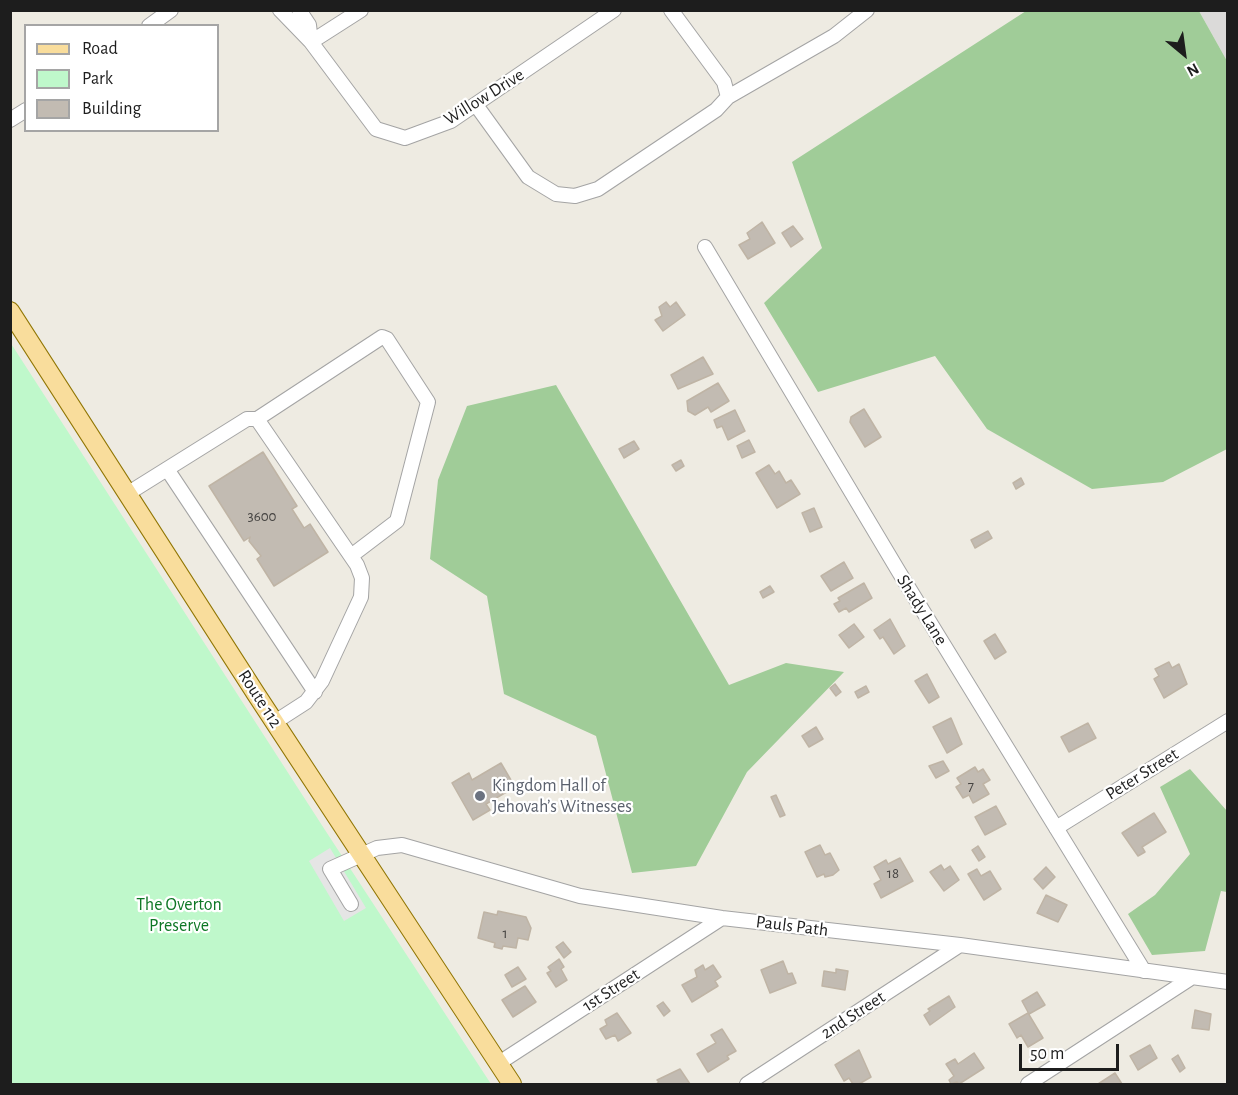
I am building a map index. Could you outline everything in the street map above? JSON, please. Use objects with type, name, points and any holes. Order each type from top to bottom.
[{"type":"main road","name":"Route 112","points":[[10,311],[512,1084]]},
{"type":"street","points":[[152,24],[171,10]]},
{"type":"street","name":"Willow Drive","points":[[280,10],[311,42],[376,129],[405,138],[451,122],[614,10]]},
{"type":"street","name":"Willow Drive","points":[[299,10],[309,25],[311,42]]},
{"type":"street","points":[[311,42],[361,10]]},
{"type":"street","points":[[671,10],[724,82],[728,97]]},
{"type":"street","points":[[476,105],[528,177],[556,194],[575,196],[598,189],[716,110],[728,97],[834,36],[867,10]]},
{"type":"street","points":[[10,120],[24,111]]},
{"type":"street","name":"Shady Lane","points":[[705,247],[899,573],[1144,971]]},
{"type":"street","points":[[127,494],[247,419],[257,419],[382,338],[387,339],[428,402],[397,521],[389,530],[351,556]]},
{"type":"street","points":[[257,419],[351,556],[362,578],[361,597],[315,692],[306,702],[275,722]]},
{"type":"street","points":[[167,469],[315,692]]},
{"type":"street","name":"Peter Street","points":[[1056,828],[1227,720]]},
{"type":"street","name":"Pauls Path","points":[[351,904],[330,869],[383,846],[402,845],[580,896],[722,918],[960,945],[1227,982]]},
{"type":"street","name":"1st Street","points":[[499,1063],[722,918]]},
{"type":"street","name":"2nd Street","points":[[747,1084],[960,945]]},
{"type":"street","points":[[1028,1084],[1191,978]]},
{"type":"shaded area","points":[[1199,11],[1227,11],[1227,61]]},
{"type":"shaded area","points":[[330,848],[366,908],[344,921],[309,861]]},
{"type":"green space","points":[[1026,11],[1199,11],[1227,61],[1227,449],[1163,482],[1092,489],[987,429],[935,356],[818,392],[764,303],[822,248],[792,162]]},
{"type":"green space","name":"The Overton Preserve","points":[[10,342],[325,830],[491,1084],[11,1084]]},
{"type":"green space","points":[[556,385],[729,685],[786,663],[844,672],[747,772],[696,866],[632,873],[596,736],[504,694],[487,596],[430,559],[438,480],[467,406]]},
{"type":"green space","points":[[1190,769],[1227,811],[1227,892],[1221,891],[1205,951],[1152,955],[1128,914],[1155,895],[1190,854],[1160,787]]},
{"type":"building","points":[[762,222],[775,243],[748,259],[739,245],[750,239],[747,233]]},
{"type":"building","points":[[793,226],[803,239],[791,247],[782,233]]},
{"type":"building","points":[[666,302],[670,307],[676,302],[685,315],[663,331],[655,320],[662,316],[659,307]]},
{"type":"building","points":[[703,357],[713,374],[678,389],[671,375]]},
{"type":"building","points":[[718,383],[729,401],[711,412],[708,407],[695,415],[688,411],[687,401]]},
{"type":"building","points":[[864,409],[881,437],[865,447],[850,422],[851,417]]},
{"type":"building","points":[[735,410],[745,431],[728,440],[722,426],[717,428],[714,420]]},
{"type":"building","points":[[749,440],[755,452],[742,458],[737,446]]},
{"type":"building","points":[[634,441],[639,449],[624,458],[619,449]]},
{"type":"building","points":[[263,452],[297,506],[292,509],[304,528],[310,524],[328,552],[274,586],[257,559],[261,556],[249,541],[250,537],[244,541],[209,486]]},
{"type":"building","points":[[681,460],[684,466],[676,471],[672,465]]},
{"type":"building","points":[[769,465],[775,474],[779,471],[786,483],[791,480],[800,494],[777,508],[756,473]]},
{"type":"building","points":[[1021,478],[1024,484],[1016,489],[1013,483]]},
{"type":"building","points":[[814,508],[822,527],[810,532],[802,513]]},
{"type":"building","points":[[988,531],[992,538],[975,548],[971,540]]},
{"type":"building","points":[[844,562],[853,578],[831,591],[821,576]]},
{"type":"building","points":[[864,583],[872,598],[849,612],[846,608],[839,612],[834,604],[840,601],[838,598]]},
{"type":"building","points":[[770,586],[774,592],[763,598],[760,592]]},
{"type":"building","points":[[890,619],[905,646],[894,654],[883,637],[880,639],[874,630]]},
{"type":"building","points":[[854,624],[864,637],[849,648],[839,635]]},
{"type":"building","points":[[995,634],[1006,652],[995,659],[984,641]]},
{"type":"building","points":[[1169,662],[1172,668],[1179,664],[1187,684],[1164,698],[1154,679],[1159,676],[1155,669]]},
{"type":"building","points":[[927,674],[939,697],[929,703],[915,681]]},
{"type":"building","points":[[835,684],[841,692],[836,696],[830,688]]},
{"type":"building","points":[[866,686],[869,692],[858,698],[855,692]]},
{"type":"building","points":[[951,718],[962,744],[947,753],[933,727]]},
{"type":"building","points":[[1088,723],[1096,738],[1069,752],[1061,737]]},
{"type":"building","points":[[816,727],[823,739],[809,747],[802,736]]},
{"type":"building","points":[[943,761],[949,771],[936,778],[929,766]]},
{"type":"building","name":"Kingdom Hall of Jehovah’s Witnesses","points":[[501,763],[515,787],[486,804],[490,810],[473,820],[452,783],[469,773],[472,780]]},
{"type":"building","points":[[975,767],[978,772],[983,769],[990,780],[983,784],[989,794],[973,803],[969,795],[963,798],[956,787],[961,784],[957,778]]},
{"type":"building","points":[[776,795],[785,815],[780,817],[771,797]]},
{"type":"building","points":[[996,806],[1006,824],[985,835],[975,817]]},
{"type":"building","points":[[1154,813],[1166,832],[1142,847],[1145,852],[1138,856],[1122,833]]},
{"type":"building","points":[[820,845],[825,855],[830,853],[839,870],[833,875],[825,877],[824,874],[817,877],[805,852]]},
{"type":"building","points":[[978,846],[985,857],[979,861],[972,850]]},
{"type":"building","points":[[900,858],[913,881],[881,898],[874,884],[881,880],[874,867],[886,860],[888,864]]},
{"type":"building","points":[[941,865],[944,870],[950,866],[959,880],[944,891],[930,872]]},
{"type":"building","points":[[1046,867],[1055,877],[1043,889],[1034,879]]},
{"type":"building","points":[[977,869],[981,876],[990,871],[1001,889],[984,900],[968,874]]},
{"type":"building","points":[[1046,895],[1067,905],[1058,922],[1037,913]]},
{"type":"building","points":[[498,911],[526,917],[531,928],[528,940],[518,938],[516,948],[503,946],[502,949],[494,947],[495,943],[478,938],[484,912],[497,915]]},
{"type":"building","points":[[563,942],[571,952],[564,958],[556,947]]},
{"type":"building","points":[[559,959],[564,967],[561,969],[567,980],[556,987],[547,973],[551,971],[548,967]]},
{"type":"building","points":[[783,961],[788,974],[792,973],[796,983],[770,993],[761,970]]},
{"type":"building","points":[[703,965],[705,970],[713,965],[721,977],[715,981],[718,986],[692,1002],[682,985],[697,977],[695,970]]},
{"type":"building","points":[[518,967],[526,979],[512,987],[505,975]]},
{"type":"building","points":[[836,969],[848,971],[845,990],[822,986],[824,971],[836,973]]},
{"type":"building","points":[[525,986],[536,1002],[513,1017],[502,1000]]},
{"type":"building","points":[[1037,992],[1045,1005],[1029,1014],[1022,1001]]},
{"type":"building","points":[[949,996],[955,1007],[930,1025],[924,1015],[930,1011],[928,1009]]},
{"type":"building","points":[[663,1002],[670,1011],[664,1016],[657,1006]]},
{"type":"building","points":[[1195,1010],[1211,1014],[1209,1030],[1192,1028]]},
{"type":"building","points":[[617,1013],[631,1033],[618,1041],[615,1035],[606,1039],[600,1029],[607,1025],[605,1020]]},
{"type":"building","points":[[1028,1013],[1043,1038],[1028,1047],[1021,1035],[1017,1038],[1009,1024]]},
{"type":"building","points":[[722,1029],[736,1051],[727,1056],[729,1059],[708,1072],[697,1054],[716,1043],[711,1035]]},
{"type":"building","points":[[1150,1045],[1157,1058],[1138,1070],[1130,1056]]},
{"type":"building","points":[[859,1050],[871,1077],[859,1084],[853,1084],[849,1078],[844,1081],[835,1065]]},
{"type":"building","points":[[974,1053],[984,1068],[959,1084],[957,1082],[951,1084],[949,1080],[954,1076],[946,1064],[955,1059],[958,1064]]},
{"type":"building","points":[[1178,1055],[1185,1068],[1180,1072],[1172,1059]]},
{"type":"building","points":[[680,1069],[690,1084],[656,1084],[659,1082],[657,1080]]},
{"type":"building","points":[[1115,1073],[1122,1084],[1098,1084]]},
{"type":"place","name":"Kingdom Hall of Jehovah’s Witnesses","points":[[480,796]]}]
